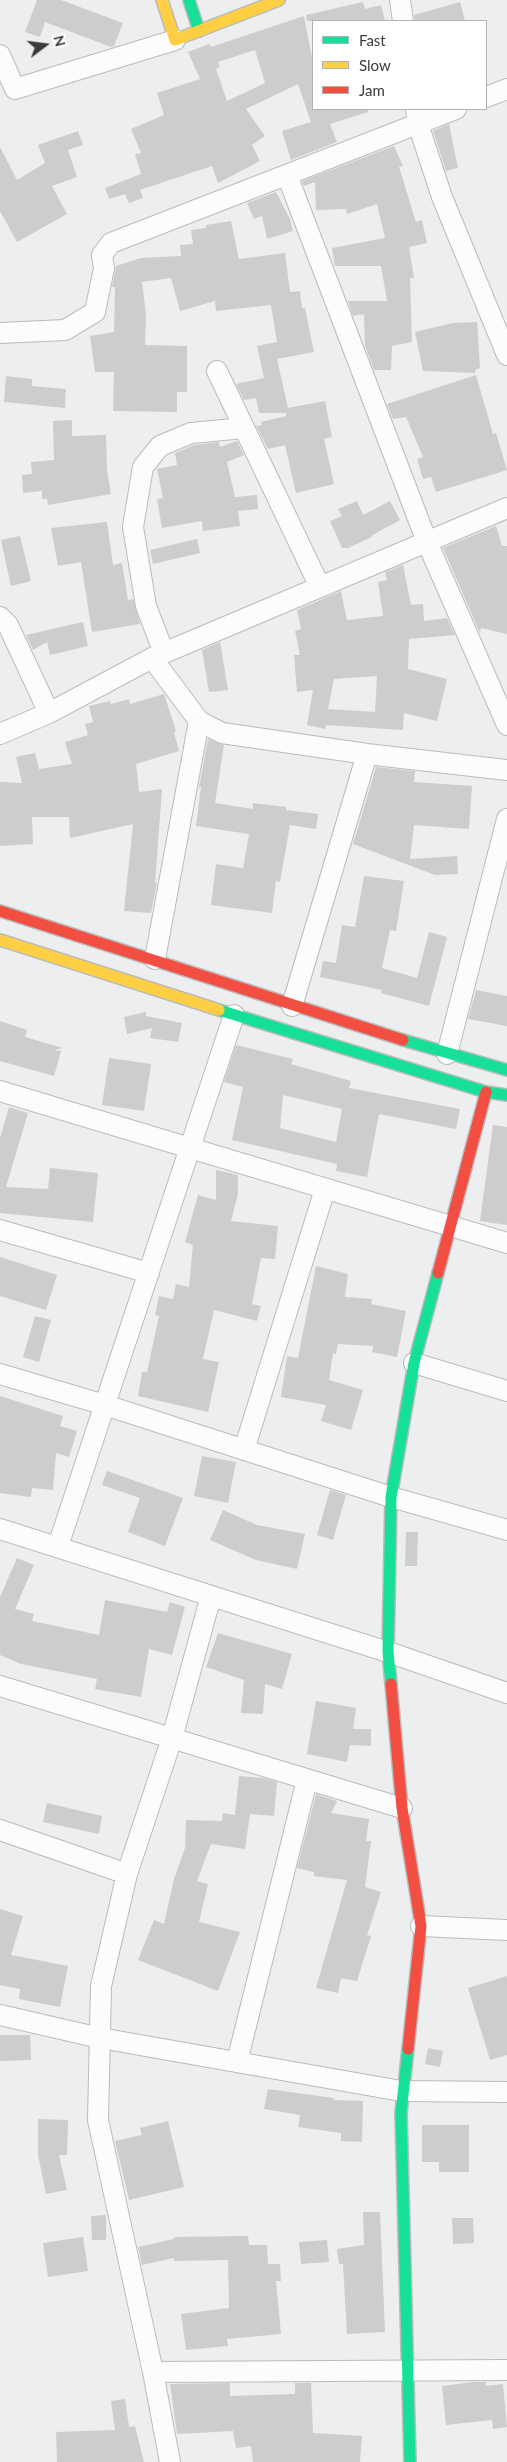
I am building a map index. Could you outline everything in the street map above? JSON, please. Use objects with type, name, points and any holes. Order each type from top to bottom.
[{"type":"street","points":[[162,0],[175,40]]},
{"type":"street","points":[[189,0],[199,31]]},
{"type":"street","points":[[0,55],[7,92],[175,40],[279,0]]},
{"type":"street","points":[[400,0],[403,20]]},
{"type":"street","points":[[487,97],[507,89]]},
{"type":"street","points":[[0,332],[65,330],[95,312],[104,268],[102,254],[111,243],[287,175],[417,116],[450,110]]},
{"type":"street","points":[[417,116],[442,197],[507,355]]},
{"type":"street","points":[[287,175],[427,542],[507,725]]},
{"type":"street","points":[[217,371],[320,587]]},
{"type":"street","points":[[244,428],[191,433],[160,446],[143,467],[132,527],[146,606],[158,656],[199,721],[222,732],[367,754],[507,770]]},
{"type":"street","points":[[0,734],[49,713],[158,656],[507,508]]},
{"type":"street","points":[[0,617],[8,625],[49,713]]},
{"type":"street","points":[[155,959],[199,721]]},
{"type":"street","points":[[292,1006],[367,754]]},
{"type":"street","points":[[447,1054],[507,819]]},
{"type":"street","points":[[0,911],[155,959],[292,1006],[447,1054],[507,1070]]},
{"type":"street","points":[[0,940],[234,1015],[486,1092],[507,1095]]},
{"type":"street","points":[[58,1546],[234,1015]]},
{"type":"street","points":[[0,1091],[189,1149],[507,1242]]},
{"type":"street","points":[[410,2462],[401,2091],[421,1926],[402,1808],[388,1652],[391,1497],[414,1363],[486,1092]]},
{"type":"street","points":[[244,1450],[325,1189]]},
{"type":"street","points":[[0,1230],[149,1273]]},
{"type":"street","points":[[414,1363],[507,1391]]},
{"type":"street","points":[[0,1374],[105,1405],[391,1497],[507,1530]]},
{"type":"street","points":[[0,1529],[388,1652],[507,1693]]},
{"type":"street","points":[[170,2462],[153,2372],[98,2120],[102,1986],[127,1874],[172,1738],[211,1596]]},
{"type":"street","points":[[0,1686],[402,1808]]},
{"type":"street","points":[[237,2062],[307,1780]]},
{"type":"street","points":[[0,1830],[127,1874]]},
{"type":"street","points":[[421,1926],[507,1930]]},
{"type":"street","points":[[0,2014],[100,2038],[401,2091],[507,2092]]},
{"type":"street","points":[[153,2372],[507,2370]]},
{"type":"building","points":[[37,0],[61,0],[123,23],[114,46],[111,47],[45,22],[40,37],[25,32]]},
{"type":"building","points":[[363,2],[365,9],[381,5],[385,20],[307,21],[306,15]]},
{"type":"building","points":[[460,2],[465,20],[415,20],[414,15]]},
{"type":"building","points":[[304,16],[312,58],[312,110],[368,110],[368,112],[330,124],[337,142],[291,160],[282,131],[311,122],[298,84],[246,109],[265,136],[252,145],[260,161],[218,183],[212,166],[140,190],[143,198],[129,203],[125,194],[109,199],[105,188],[141,174],[135,154],[141,153],[131,129],[164,115],[157,93],[200,79],[188,52],[209,44],[211,47]],"holes":[[[255,50],[265,83],[227,101],[216,69],[220,67],[218,62]]]},
{"type":"building","points":[[449,124],[458,168],[446,171],[433,131]]},
{"type":"building","points":[[78,131],[83,145],[68,150],[77,177],[52,186],[67,214],[17,242],[0,211],[0,147],[17,180],[45,163],[38,145]]},
{"type":"building","points":[[394,146],[403,166],[399,167],[416,222],[422,220],[427,243],[409,247],[414,278],[410,278],[412,342],[392,346],[391,370],[374,370],[365,346],[364,314],[353,316],[348,301],[387,301],[381,266],[335,266],[332,248],[385,238],[377,204],[347,214],[346,209],[316,210],[315,182],[304,186],[302,181]]},
{"type":"building","points":[[276,192],[290,219],[293,231],[267,239],[262,216],[254,219],[247,203]]},
{"type":"building","points":[[231,221],[239,259],[285,253],[290,292],[300,291],[302,308],[305,308],[314,352],[277,359],[288,408],[325,401],[332,437],[324,439],[334,484],[296,493],[285,445],[268,449],[256,426],[262,425],[261,422],[286,416],[286,413],[259,413],[256,398],[244,400],[236,384],[264,378],[257,346],[277,342],[271,305],[216,311],[215,301],[180,311],[171,278],[142,282],[146,315],[145,345],[187,346],[187,392],[177,392],[177,412],[113,411],[114,372],[95,372],[90,336],[114,332],[115,287],[112,287],[116,266],[141,258],[181,256],[180,245],[193,244],[191,230],[206,228],[206,225]]},
{"type":"building","points":[[477,322],[480,368],[475,370],[475,373],[423,371],[415,332],[453,323]]},
{"type":"building","points":[[476,375],[493,434],[496,433],[507,470],[436,492],[431,477],[423,479],[417,459],[423,457],[406,417],[393,419],[387,404]]},
{"type":"building","points":[[6,376],[32,379],[32,386],[66,389],[65,408],[4,402]]},
{"type":"building","points":[[72,420],[72,436],[106,435],[107,470],[111,494],[48,505],[47,499],[42,499],[42,491],[23,493],[22,475],[32,474],[31,462],[54,460],[53,421]]},
{"type":"building","points":[[237,441],[244,455],[227,462],[235,497],[257,495],[258,509],[238,511],[240,526],[203,531],[202,521],[162,528],[157,499],[163,498],[157,469],[177,465],[175,453],[194,445],[219,442],[220,447]]},
{"type":"building","points":[[357,501],[363,515],[390,501],[400,520],[372,537],[348,548],[342,548],[330,521],[342,516],[338,509]]},
{"type":"building","points":[[107,522],[113,565],[122,563],[128,600],[133,599],[140,624],[92,632],[81,562],[58,566],[51,528]]},
{"type":"building","points":[[496,526],[502,546],[507,546],[507,634],[481,628],[480,633],[443,548]]},
{"type":"building","points":[[20,536],[31,581],[11,586],[1,540]]},
{"type":"building","points":[[197,539],[200,553],[153,564],[150,550]]},
{"type":"building","points":[[403,565],[411,605],[423,604],[424,621],[447,618],[455,635],[409,639],[408,669],[447,679],[437,721],[404,713],[403,730],[326,725],[325,729],[307,725],[313,690],[297,692],[294,655],[300,655],[295,631],[301,629],[297,610],[341,591],[347,620],[383,616],[378,582],[387,580],[385,572]],"holes":[[[377,676],[375,712],[328,709],[334,679]]]},
{"type":"building","points":[[83,622],[88,646],[50,655],[47,642],[33,650],[26,635]]},
{"type":"building","points":[[220,642],[228,690],[209,692],[202,650]]},
{"type":"building","points":[[164,694],[176,731],[174,732],[179,751],[136,764],[139,792],[162,789],[155,883],[157,883],[151,913],[124,911],[133,824],[70,838],[69,817],[32,817],[33,844],[0,846],[0,782],[22,783],[16,757],[35,753],[39,769],[72,764],[65,742],[88,735],[85,724],[93,722],[89,706],[110,701],[111,704],[129,699],[130,704]]},
{"type":"building","points":[[208,739],[224,745],[215,803],[253,809],[253,803],[286,807],[286,810],[318,814],[316,829],[290,825],[280,882],[276,881],[272,913],[211,905],[216,864],[243,868],[249,834],[196,826],[201,787],[199,787]]},
{"type":"building","points":[[376,767],[415,771],[414,782],[472,786],[469,829],[414,825],[410,859],[457,856],[458,874],[435,875],[353,844]]},
{"type":"building","points":[[364,876],[404,881],[396,931],[390,930],[382,968],[417,978],[429,932],[447,937],[429,1006],[381,993],[382,990],[320,977],[323,961],[336,963],[342,925],[355,927]]},
{"type":"building","points":[[476,990],[507,996],[507,1026],[468,1019]]},
{"type":"building","points":[[146,1012],[146,1016],[182,1023],[178,1042],[150,1038],[152,1028],[127,1034],[124,1017]]},
{"type":"building","points":[[0,1021],[27,1030],[25,1037],[63,1048],[54,1050],[61,1051],[54,1076],[0,1061]]},
{"type":"building","points":[[236,1045],[293,1059],[291,1064],[351,1081],[349,1088],[460,1109],[456,1129],[379,1114],[367,1177],[336,1171],[337,1164],[232,1140],[243,1087],[224,1082]],"holes":[[[283,1095],[342,1109],[336,1142],[280,1128]]]},
{"type":"building","points":[[109,1058],[151,1064],[144,1111],[102,1105]]},
{"type":"building","points":[[9,1107],[28,1113],[6,1187],[48,1189],[50,1168],[98,1173],[93,1222],[0,1213],[0,1138]]},
{"type":"building","points":[[493,1125],[507,1127],[507,1225],[480,1221]]},
{"type":"building","points":[[216,1170],[238,1175],[238,1194],[231,1221],[278,1226],[275,1259],[261,1258],[252,1304],[261,1306],[257,1321],[214,1310],[203,1359],[219,1362],[208,1412],[138,1396],[142,1372],[147,1372],[159,1316],[155,1315],[159,1296],[173,1299],[176,1284],[189,1287],[193,1245],[185,1242],[198,1195],[216,1200]]},
{"type":"building","points":[[0,1257],[57,1275],[46,1310],[0,1296]]},
{"type":"building","points":[[316,1266],[348,1274],[345,1297],[372,1299],[371,1304],[406,1311],[397,1357],[372,1352],[373,1346],[338,1344],[336,1354],[333,1353],[329,1380],[363,1390],[351,1430],[321,1421],[326,1405],[281,1397],[287,1356],[298,1358]]},
{"type":"building","points":[[35,1316],[51,1320],[39,1362],[23,1357]]},
{"type":"building","points":[[0,1396],[63,1416],[60,1426],[77,1431],[69,1457],[56,1453],[53,1490],[32,1488],[31,1497],[0,1493]]},
{"type":"building","points":[[202,1456],[236,1462],[228,1503],[194,1496]]},
{"type":"building","points":[[107,1471],[183,1498],[165,1546],[128,1532],[140,1498],[102,1485]]},
{"type":"building","points":[[330,1490],[346,1495],[333,1540],[317,1535]]},
{"type":"building","points":[[223,1510],[257,1525],[305,1534],[297,1569],[256,1560],[210,1540]]},
{"type":"building","points":[[406,1532],[418,1532],[417,1566],[405,1566]]},
{"type":"building","points":[[17,1558],[34,1565],[15,1609],[34,1614],[32,1621],[99,1635],[105,1600],[167,1612],[170,1602],[185,1607],[172,1655],[149,1649],[141,1697],[95,1689],[97,1679],[21,1664],[0,1655],[0,1597]]},
{"type":"building","points":[[218,1633],[292,1654],[282,1689],[265,1684],[263,1714],[241,1713],[244,1680],[206,1667]]},
{"type":"building","points":[[316,1701],[356,1708],[353,1729],[371,1729],[371,1746],[350,1745],[347,1762],[307,1754]]},
{"type":"building","points":[[239,1776],[263,1778],[277,1782],[274,1816],[250,1814],[245,1849],[211,1844],[197,1881],[208,1884],[199,1922],[240,1932],[218,1991],[138,1960],[154,1920],[164,1924],[174,1879],[185,1848],[186,1820],[222,1821],[223,1813],[235,1815]]},
{"type":"building","points":[[316,1794],[337,1801],[331,1813],[369,1819],[366,1841],[371,1841],[365,1887],[381,1892],[367,1935],[371,1936],[357,1981],[341,1978],[338,1993],[316,1988],[347,1880],[314,1876],[314,1872],[297,1868]]},
{"type":"building","points":[[47,1803],[102,1816],[99,1834],[43,1822]]},
{"type":"building","points":[[0,1909],[23,1916],[11,1955],[68,1966],[60,2007],[19,1999],[20,1989],[0,1985]]},
{"type":"building","points":[[507,1976],[507,2055],[490,2060],[468,1988]]},
{"type":"building","points":[[0,2035],[30,2035],[31,2060],[0,2061]]},
{"type":"building","points":[[428,2048],[443,2051],[440,2067],[425,2064]]},
{"type":"building","points":[[268,2089],[334,2098],[334,2100],[363,2101],[362,2142],[341,2141],[341,2133],[298,2127],[300,2115],[264,2109]]},
{"type":"building","points":[[38,2119],[68,2120],[67,2155],[59,2155],[67,2190],[46,2194],[38,2155]]},
{"type":"building","points":[[168,2121],[184,2187],[129,2200],[115,2141],[142,2135],[140,2128]]},
{"type":"building","points":[[422,2125],[469,2125],[469,2172],[439,2172],[439,2162],[422,2162]]},
{"type":"building","points":[[363,2212],[380,2212],[385,2332],[347,2334],[343,2264],[339,2264],[337,2249],[364,2245]]},
{"type":"building","points":[[106,2215],[106,2240],[92,2240],[91,2216]]},
{"type":"building","points":[[452,2218],[473,2218],[474,2243],[453,2244]]},
{"type":"building","points":[[248,2236],[249,2245],[267,2245],[268,2264],[280,2264],[281,2281],[276,2281],[281,2334],[227,2339],[228,2346],[186,2350],[181,2314],[229,2308],[228,2260],[174,2261],[174,2258],[142,2265],[138,2247],[174,2239],[174,2237]]},
{"type":"building","points":[[83,2237],[88,2271],[48,2277],[43,2243]]},
{"type":"building","points":[[327,2240],[329,2262],[301,2264],[299,2242]]},
{"type":"building","points":[[486,2382],[486,2386],[503,2384],[507,2427],[493,2429],[492,2420],[446,2425],[442,2386]]},
{"type":"building","points":[[230,2383],[230,2396],[295,2394],[295,2383],[311,2383],[313,2433],[362,2436],[360,2462],[253,2462],[251,2446],[236,2448],[233,2431],[177,2434],[170,2384]]},
{"type":"building","points":[[125,2399],[129,2427],[135,2426],[144,2462],[57,2462],[56,2432],[115,2430],[111,2401]]},
{"type":"traffic: fast","points":[[189,0],[199,31]]},
{"type":"traffic: fast","points":[[219,1010],[486,1092],[507,1095]]},
{"type":"traffic: fast","points":[[403,1040],[507,1070]]},
{"type":"traffic: fast","points":[[391,1684],[388,1652],[391,1497],[414,1363],[438,1273]]},
{"type":"traffic: fast","points":[[408,2049],[401,2113],[410,2462]]},
{"type":"traffic: slow","points":[[162,0],[175,40],[279,0]]},
{"type":"traffic: slow","points":[[0,940],[219,1010]]},
{"type":"traffic: jam","points":[[0,911],[403,1040]]},
{"type":"traffic: jam","points":[[438,1273],[486,1092]]},
{"type":"traffic: jam","points":[[391,1684],[402,1808],[421,1926],[408,2049]]}]
